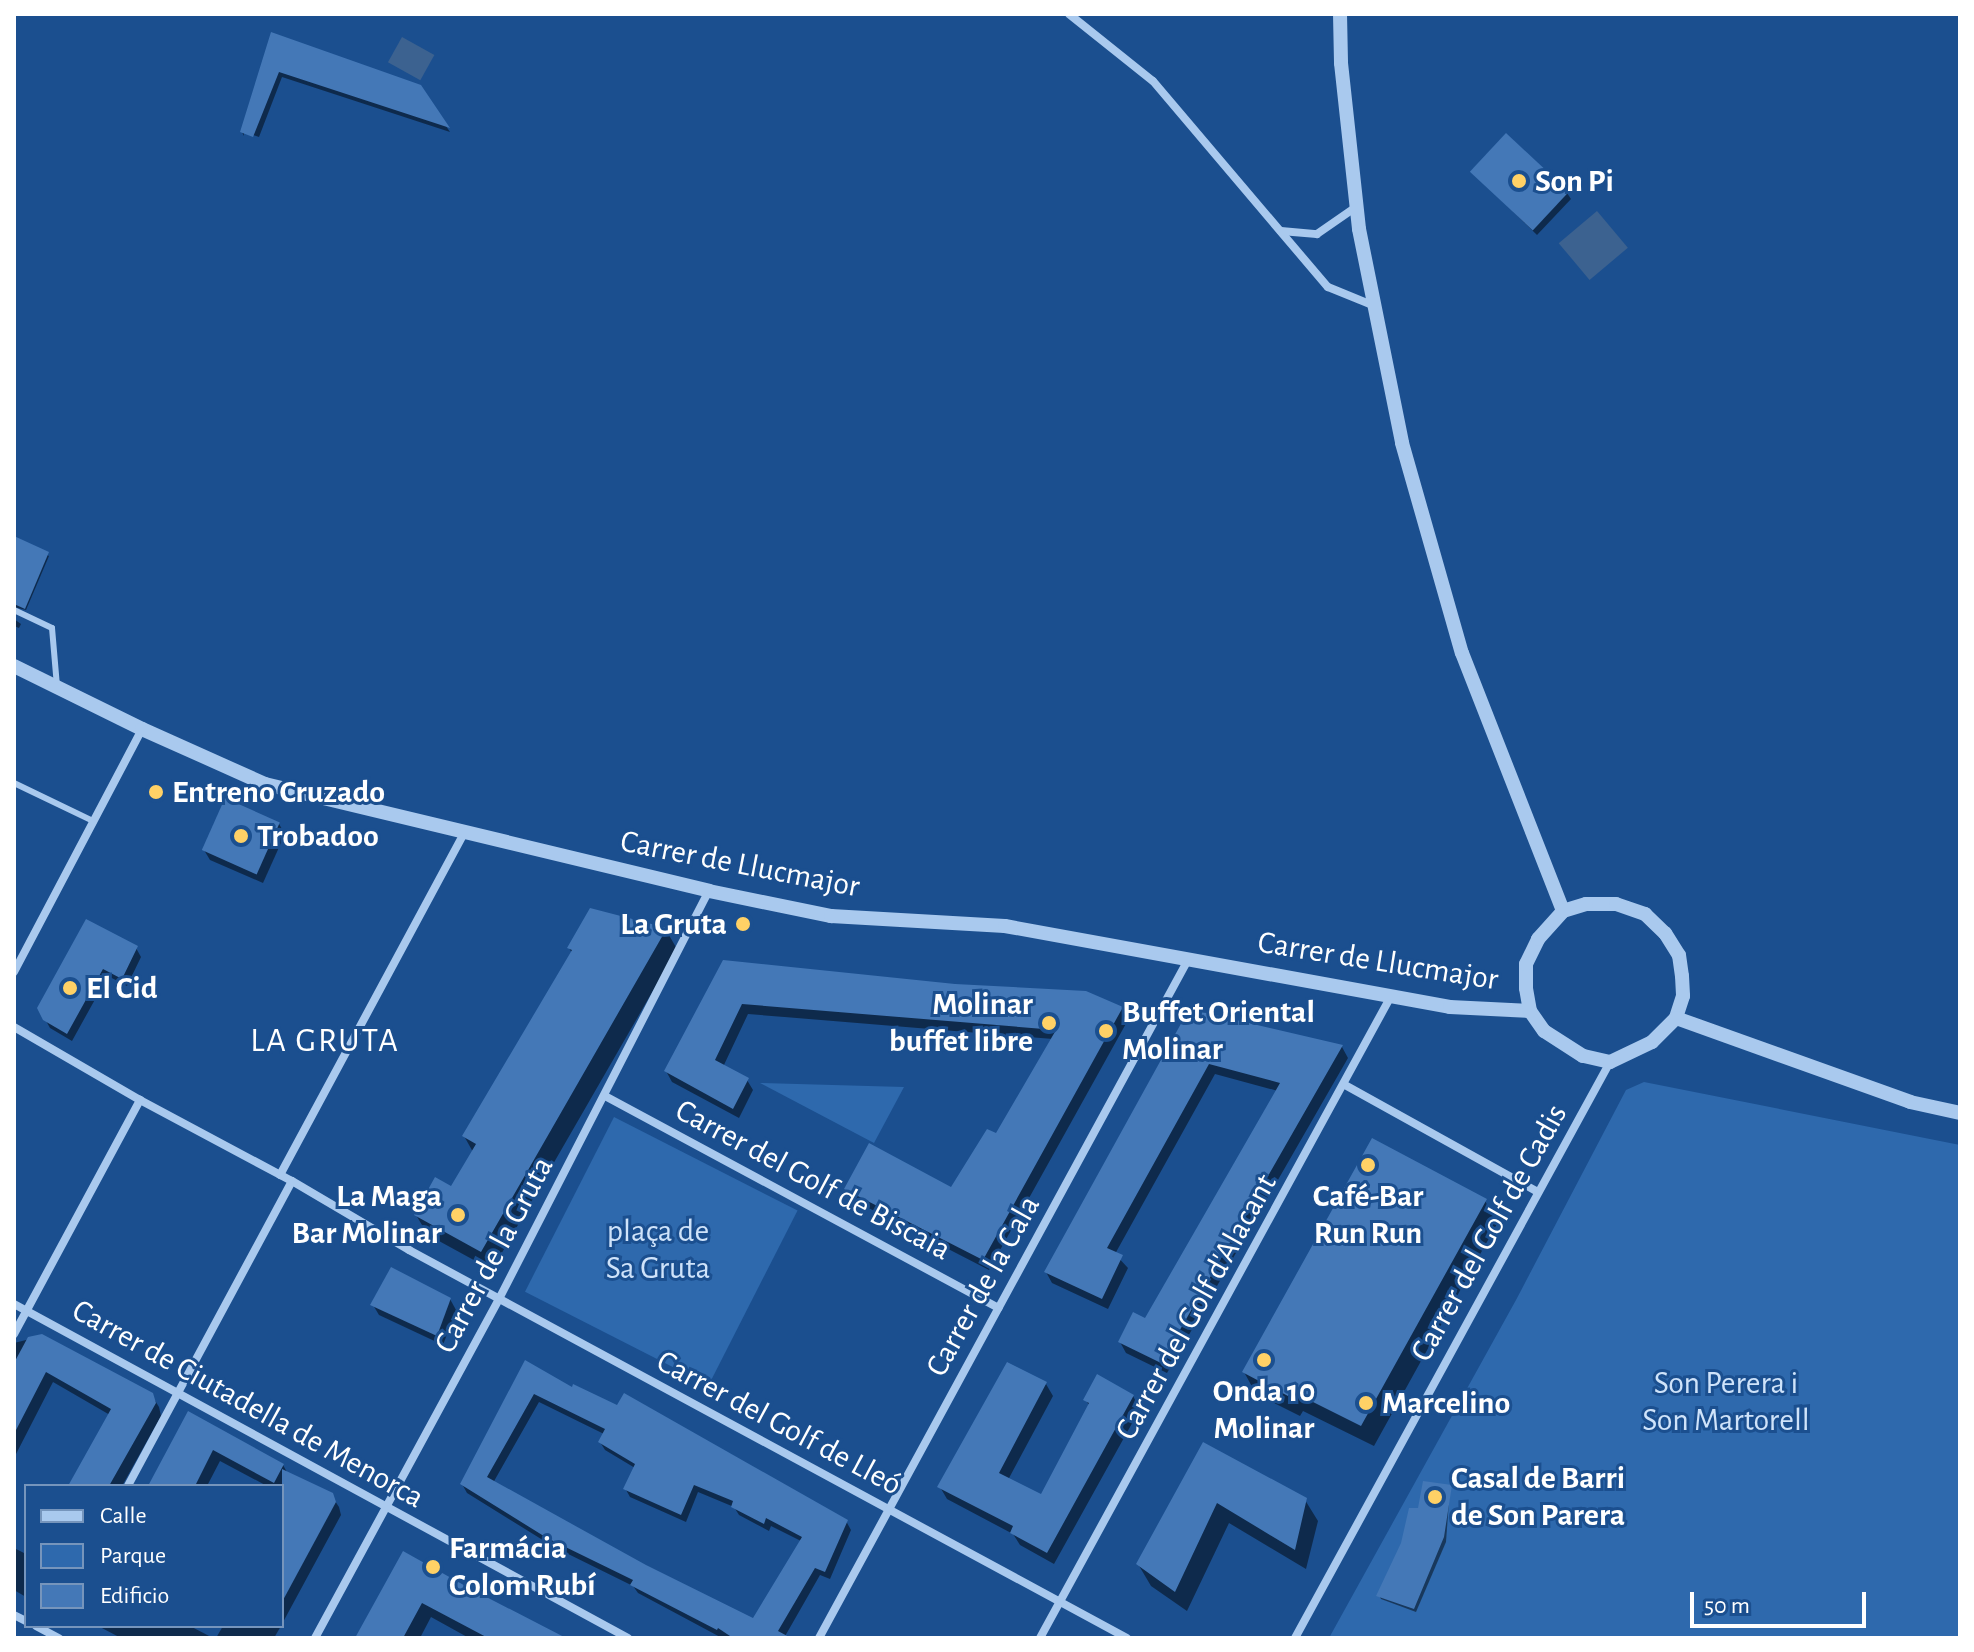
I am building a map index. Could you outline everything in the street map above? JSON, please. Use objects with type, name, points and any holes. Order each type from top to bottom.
[{"type":"street","points":[[1069,14],[1153,81],[1328,287],[1372,305]]},
{"type":"street","points":[[1340,14],[1341,63],[1356,207],[1372,305],[1402,443],[1462,653],[1563,911]]},
{"type":"street","points":[[1281,231],[1317,234],[1356,207]]},
{"type":"street","name":"Carrer de Llucmajor","points":[[14,666],[142,729],[265,784],[709,891],[831,916],[1005,926],[1390,998],[1450,1007],[1530,1011]]},
{"type":"street","points":[[14,972],[142,729]]},
{"type":"street","points":[[280,1175],[464,833]]},
{"type":"street","name":"Carrer de la Gruta","points":[[315,1638],[499,1299],[709,891]]},
{"type":"street","points":[[1586,904],[1616,904],[1645,914],[1665,933],[1679,955],[1683,996],[1676,1018],[1652,1042],[1610,1062],[1583,1056],[1544,1031],[1530,1011],[1526,964],[1538,939],[1563,911],[1586,904]]},
{"type":"street","name":"Carrer de la Cala","points":[[819,1638],[1189,958]]},
{"type":"street","name":"Carrer del Golf d'Alacant","points":[[1040,1638],[1390,998]]},
{"type":"street","points":[[1676,1018],[1910,1102],[1960,1113]]},
{"type":"street","name":"Carrer del Golf de Lleó","points":[[14,1027],[140,1100],[292,1181],[409,1250],[1127,1638]]},
{"type":"street","name":"Carrer del Golf de Cadis","points":[[1295,1638],[1610,1062]]},
{"type":"street","points":[[1345,1085],[1538,1192]]},
{"type":"street","name":"Carrer del Golf de Biscaia","points":[[605,1096],[999,1308]]},
{"type":"street","points":[[14,1334],[140,1100]]},
{"type":"street","points":[[129,1484],[292,1181]]},
{"type":"street","name":"Carrer de Ciutadella de Menorca","points":[[14,1304],[628,1638]]},
{"type":"street","points":[[51,1629],[59,1638]]},
{"type":"lane","points":[[14,610],[52,628],[57,687]]},
{"type":"lane","points":[[14,783],[93,821]]},
{"type":"green space","name":"Son Perera i Son Martorell","points":[[1644,1082],[1960,1145],[1960,1638],[1329,1638],[1516,1300],[1626,1090]]},
{"type":"green space","points":[[760,1083],[904,1087],[874,1143]]},
{"type":"green space","name":"plaça de Sa Gruta","points":[[614,1117],[798,1211],[709,1385],[525,1292]]},
{"type":"shaded area","points":[[402,37],[434,55],[420,80],[388,62]]},
{"type":"shaded area","points":[[1597,211],[1628,248],[1590,280],[1559,243]]},
{"type":"building","points":[[271,32],[421,85],[450,128],[279,72],[253,137],[240,132]]},
{"type":"building","name":"Son Pi","points":[[1506,133],[1569,192],[1533,230],[1470,172]]},
{"type":"building","points":[[14,536],[49,552],[25,609],[14,604]]},
{"type":"building","name":"Trobadoo","points":[[225,798],[280,822],[257,874],[202,850]]},
{"type":"building","points":[[590,908],[667,928],[481,1252],[414,1215],[435,1177],[451,1186],[476,1144],[462,1136],[572,950],[567,948]]},
{"type":"building","points":[[86,919],[138,946],[122,979],[103,969],[67,1034],[43,1020],[37,1008]]},
{"type":"building","points":[[723,960],[955,984],[1086,991],[1123,1007],[983,1260],[844,1189],[869,1143],[951,1187],[987,1129],[996,1133],[1056,1030],[742,1004],[715,1060],[749,1078],[733,1109],[664,1071]]},
{"type":"building","points":[[1202,1012],[1343,1045],[1161,1363],[1118,1342],[1133,1312],[1145,1318],[1280,1083],[1209,1064],[1107,1248],[1123,1255],[1102,1299],[1044,1272],[1183,1020]]},
{"type":"building","points":[[1372,1138],[1487,1199],[1361,1426],[1291,1391],[1288,1396],[1242,1372]]},
{"type":"building","points":[[391,1267],[451,1298],[437,1336],[370,1305]]},
{"type":"building","points":[[42,1334],[153,1393],[156,1403],[110,1484],[69,1484],[111,1409],[46,1372],[14,1434],[14,1363],[28,1337]]},
{"type":"building","points":[[525,1360],[572,1387],[573,1384],[617,1405],[624,1393],[848,1520],[825,1572],[815,1568],[778,1631],[791,1638],[733,1638],[630,1585],[633,1580],[547,1538],[460,1484]],"holes":[[[534,1394],[605,1429],[598,1442],[635,1464],[623,1489],[681,1515],[694,1485],[733,1501],[731,1507],[764,1524],[766,1518],[802,1537],[753,1618],[646,1565],[487,1477]]]},
{"type":"building","points":[[1007,1362],[1047,1382],[999,1473],[1041,1494],[1089,1403],[1083,1400],[1097,1374],[1134,1395],[1047,1553],[1010,1533],[1013,1526],[937,1487]]},
{"type":"building","points":[[188,1411],[284,1464],[274,1483],[213,1450],[196,1484],[149,1484]]},
{"type":"building","points":[[1203,1442],[1307,1498],[1295,1550],[1217,1503],[1175,1592],[1136,1564]]},
{"type":"building","points":[[282,1469],[333,1493],[336,1502],[284,1598],[284,1484]]},
{"type":"building","points":[[1423,1481],[1452,1485],[1444,1537],[1414,1609],[1376,1596],[1401,1543],[1409,1508],[1418,1508]]},
{"type":"building","points":[[403,1551],[566,1638],[488,1638],[422,1603],[403,1638],[355,1638]]},
{"type":"place","name":"Son Pi","points":[[1519,181]]},
{"type":"place","name":"Entreno Cruzado","points":[[156,792]]},
{"type":"place","name":"Trobadoo","points":[[241,836]]},
{"type":"place","name":"La Gruta","points":[[743,924]]},
{"type":"place","name":"El Cid","points":[[70,988]]},
{"type":"place","name":"Molinar buffet libre","points":[[1049,1023]]},
{"type":"place","name":"Buffet Oriental Molinar","points":[[1106,1031]]},
{"type":"place","name":"Café-Bar Run Run","points":[[1368,1165]]},
{"type":"place","name":"La Maga Bar Molinar","points":[[458,1215]]},
{"type":"place","name":"Onda 10 Molinar","points":[[1264,1360]]},
{"type":"place","name":"Marcelino","points":[[1366,1403]]},
{"type":"place","name":"Casal de Barri de Son Parera","points":[[1435,1497]]},
{"type":"place","name":"Farmácia Colom Rubí","points":[[433,1567]]},
{"type":"district","name":"LA GRUTA","points":[[325,1042]]}]
